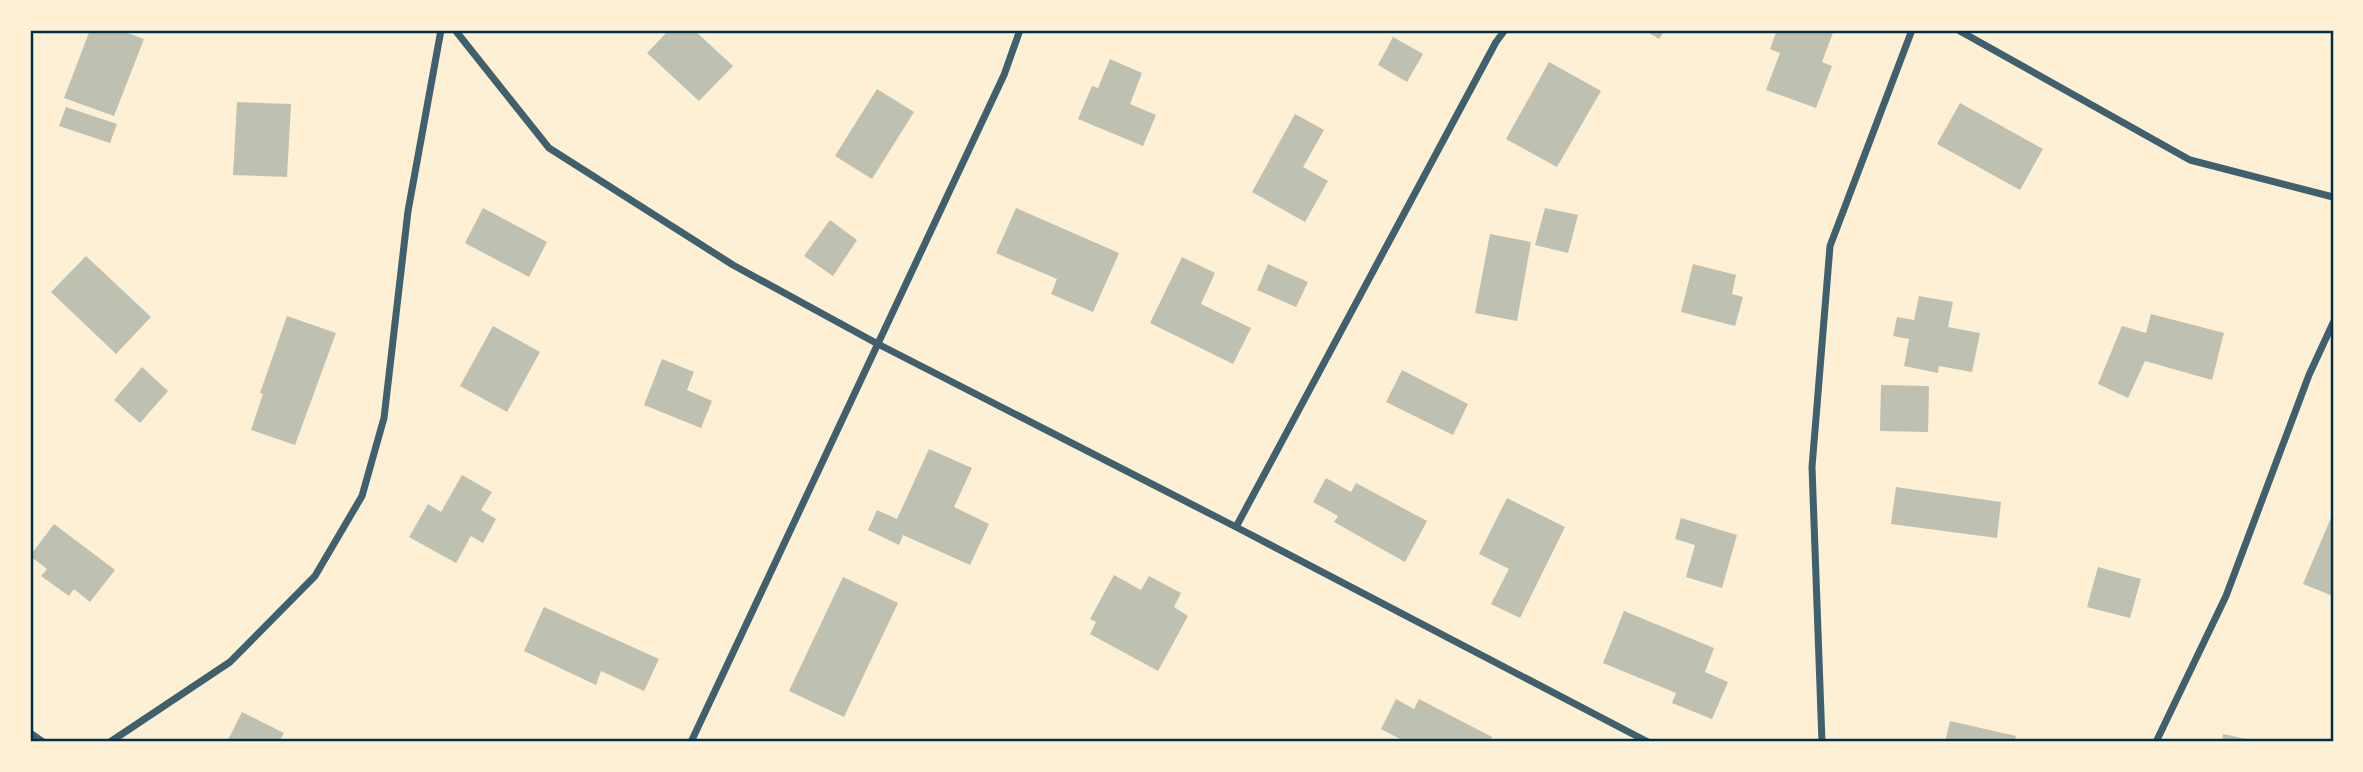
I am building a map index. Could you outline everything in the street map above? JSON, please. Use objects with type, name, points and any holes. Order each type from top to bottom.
[{"type":"street","points":[[110,742],[230,662],[315,576],[362,496],[384,418],[408,211],[441,30]]},
{"type":"street","points":[[455,30],[549,148],[733,265],[876,343],[1648,742]]},
{"type":"street","points":[[691,742],[1004,75],[1020,30]]},
{"type":"street","points":[[1236,527],[1505,30]]},
{"type":"street","points":[[1822,742],[1812,467],[1830,246],[1912,30]]},
{"type":"street","points":[[1958,30],[2190,160],[2333,197]]},
{"type":"street","points":[[2155,742],[2226,596],[2309,374],[2333,323]]},
{"type":"street","points":[[30,733],[43,742]]},
{"type":"building","points":[[90,30],[120,30],[144,39],[114,116],[64,98]]},
{"type":"building","points":[[669,30],[694,30],[733,66],[699,101],[647,53]]},
{"type":"building","points":[[1644,30],[1665,30],[1659,39]]},
{"type":"building","points":[[1777,30],[1834,30],[1822,62],[1832,66],[1816,108],[1766,90],[1780,53],[1770,49]]},
{"type":"building","points":[[1393,37],[1423,54],[1407,82],[1378,65]]},
{"type":"building","points":[[1110,59],[1142,73],[1130,104],[1156,115],[1143,146],[1078,119],[1092,86],[1098,88]]},
{"type":"building","points":[[1549,62],[1601,91],[1557,167],[1506,139]]},
{"type":"building","points":[[877,89],[914,112],[872,179],[835,156]]},
{"type":"building","points":[[237,102],[291,104],[287,177],[233,175]]},
{"type":"building","points":[[1960,103],[2043,149],[2020,190],[1937,144]]},
{"type":"building","points":[[66,107],[117,124],[110,143],[59,126]]},
{"type":"building","points":[[1295,114],[1324,130],[1303,167],[1328,181],[1305,222],[1252,192]]},
{"type":"building","points":[[483,208],[547,242],[529,277],[465,243]]},
{"type":"building","points":[[1016,208],[1119,253],[1093,312],[1051,294],[1057,279],[996,253]]},
{"type":"building","points":[[1545,208],[1578,215],[1568,253],[1535,245]]},
{"type":"building","points":[[830,220],[857,240],[833,276],[804,256]]},
{"type":"building","points":[[1490,234],[1531,242],[1517,321],[1475,313]]},
{"type":"building","points":[[86,256],[151,317],[116,354],[51,292]]},
{"type":"building","points":[[1182,257],[1215,273],[1201,304],[1251,328],[1233,364],[1150,323]]},
{"type":"building","points":[[1268,264],[1308,282],[1296,307],[1257,290]]},
{"type":"building","points":[[1693,264],[1736,275],[1732,294],[1743,297],[1735,326],[1681,312]]},
{"type":"building","points":[[1919,296],[1953,302],[1948,327],[1980,333],[1972,372],[1939,366],[1938,373],[1904,366],[1909,339],[1893,336],[1897,317],[1914,320]]},
{"type":"building","points":[[2151,314],[2224,333],[2212,380],[2145,361],[2128,398],[2098,384],[2122,326],[2146,333]]},
{"type":"building","points":[[287,316],[336,333],[295,445],[251,430],[263,394],[260,393]]},
{"type":"building","points":[[493,326],[540,352],[507,412],[460,386]]},
{"type":"building","points":[[662,359],[694,372],[687,390],[712,401],[701,428],[644,405]]},
{"type":"building","points":[[142,367],[168,391],[140,423],[114,400]]},
{"type":"building","points":[[1402,370],[1468,404],[1453,435],[1386,402]]},
{"type":"building","points":[[1881,385],[1929,386],[1928,432],[1880,431]]},
{"type":"building","points":[[929,449],[972,468],[954,507],[989,524],[970,565],[903,535],[899,545],[868,530],[877,510],[897,519]]},
{"type":"building","points":[[462,475],[492,492],[481,510],[496,519],[483,543],[471,536],[456,563],[409,537],[428,504],[441,512]]},
{"type":"building","points":[[1326,478],[1351,492],[1356,483],[1427,521],[1405,562],[1334,522],[1338,516],[1313,502]]},
{"type":"building","points":[[1896,487],[2001,502],[1997,538],[1891,524]]},
{"type":"building","points":[[1507,498],[1565,527],[1520,618],[1491,604],[1509,569],[1479,554]]},
{"type":"building","points":[[2333,513],[2333,596],[2303,584]]},
{"type":"building","points":[[1681,518],[1737,535],[1722,588],[1686,577],[1695,545],[1675,539]]},
{"type":"building","points":[[54,524],[115,570],[90,602],[74,589],[69,596],[41,576],[47,569],[30,556]]},
{"type":"building","points":[[2098,567],[2141,579],[2130,618],[2087,607]]},
{"type":"building","points":[[1114,575],[1141,590],[1149,576],[1181,593],[1174,607],[1188,616],[1158,671],[1090,634],[1096,622],[1090,619]]},
{"type":"building","points":[[843,577],[898,603],[844,717],[789,691]]},
{"type":"building","points":[[544,607],[659,659],[644,691],[601,671],[596,685],[524,651]]},
{"type":"building","points":[[1624,611],[1714,648],[1705,672],[1728,682],[1712,719],[1672,703],[1676,693],[1603,663]]},
{"type":"building","points":[[1396,699],[1414,709],[1419,699],[1492,737],[1489,742],[1406,742],[1381,729]]},
{"type":"building","points":[[242,712],[284,733],[279,742],[227,742]]},
{"type":"building","points":[[1950,721],[2016,736],[2014,742],[1945,742]]},
{"type":"building","points":[[2223,734],[2256,741],[2222,742]]}]
